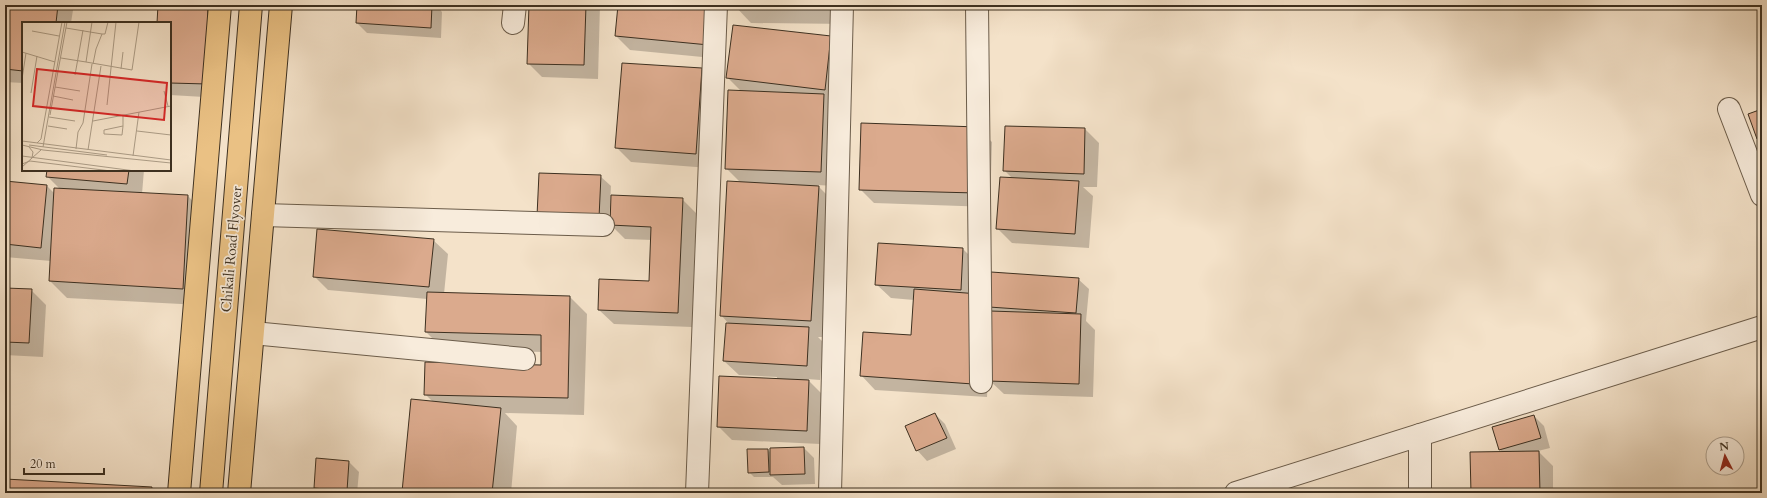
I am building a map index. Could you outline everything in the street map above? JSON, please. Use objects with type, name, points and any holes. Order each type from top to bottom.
[{"type":"main road","points":[[179,493],[220,5]]},
{"type":"main road","name":"Chikali Road Flyover","points":[[211,493],[251,5]]},
{"type":"main road","points":[[239,493],[280,5]]},
{"type":"street","points":[[697,493],[716,5]]},
{"type":"street","points":[[830,493],[842,5]]},
{"type":"street","points":[[977,5],[981,382]]},
{"type":"street","points":[[1729,109],[1762,195]]},
{"type":"street","points":[[263,214],[603,225]]},
{"type":"street","points":[[1236,493],[1762,327]]},
{"type":"street","points":[[253,333],[524,359]]},
{"type":"street","points":[[1420,435],[1420,493]]},
{"type":"building","points":[[5,5],[58,5],[56,22],[22,22],[22,71],[5,69]]},
{"type":"building","points":[[158,5],[208,5],[207,84],[171,83],[171,22],[157,22]]},
{"type":"building","points":[[357,5],[432,5],[431,28],[356,23]]},
{"type":"building","points":[[529,5],[586,5],[584,65],[527,64]]},
{"type":"building","points":[[618,5],[713,5],[709,45],[615,36]]},
{"type":"building","points":[[733,5],[830,5],[830,8],[733,7]]},
{"type":"building","points":[[733,25],[831,36],[825,90],[726,78]]},
{"type":"building","points":[[622,63],[702,68],[696,154],[615,148]]},
{"type":"building","points":[[728,90],[824,94],[821,172],[725,169]]},
{"type":"building","points":[[1762,109],[1762,139],[1761,137],[1757,139],[1748,114]]},
{"type":"building","points":[[861,123],[978,127],[976,193],[859,190]]},
{"type":"building","points":[[1005,126],[1085,128],[1084,174],[1003,171]]},
{"type":"building","points":[[47,171],[129,171],[127,184],[46,177]]},
{"type":"building","points":[[539,173],[601,175],[599,218],[537,216]]},
{"type":"building","points":[[1000,177],[1079,181],[1075,234],[996,229]]},
{"type":"building","points":[[5,181],[47,185],[41,248],[5,244]]},
{"type":"building","points":[[727,181],[819,186],[811,321],[720,316]]},
{"type":"building","points":[[54,188],[188,195],[183,289],[49,281]]},
{"type":"building","points":[[611,195],[683,198],[678,313],[598,310],[599,279],[649,281],[651,227],[610,225]]},
{"type":"building","points":[[317,229],[434,239],[429,287],[313,277]]},
{"type":"building","points":[[878,243],[963,248],[961,290],[875,285]]},
{"type":"building","points":[[991,272],[1079,278],[1076,313],[989,307]]},
{"type":"building","points":[[5,288],[32,289],[29,343],[5,342]]},
{"type":"building","points":[[914,289],[979,294],[973,384],[860,376],[863,332],[911,335]]},
{"type":"building","points":[[427,292],[570,296],[568,398],[424,395],[425,362],[541,365],[541,335],[425,332]]},
{"type":"building","points":[[990,311],[1081,314],[1079,384],[988,381]]},
{"type":"building","points":[[726,323],[809,327],[807,366],[723,361]]},
{"type":"building","points":[[719,376],[809,380],[807,431],[717,427]]},
{"type":"building","points":[[411,399],[501,408],[492,493],[402,492]]},
{"type":"building","points":[[935,413],[947,438],[916,451],[905,426]]},
{"type":"building","points":[[1534,415],[1541,438],[1499,450],[1492,427]]},
{"type":"building","points":[[804,447],[805,474],[770,475],[770,448]]},
{"type":"building","points":[[747,449],[768,449],[769,472],[748,473]]},
{"type":"building","points":[[1539,451],[1540,493],[1471,493],[1470,452]]},
{"type":"building","points":[[316,458],[349,461],[347,491],[314,488]]},
{"type":"building","points":[[5,479],[152,487],[151,493],[5,493]]}]
